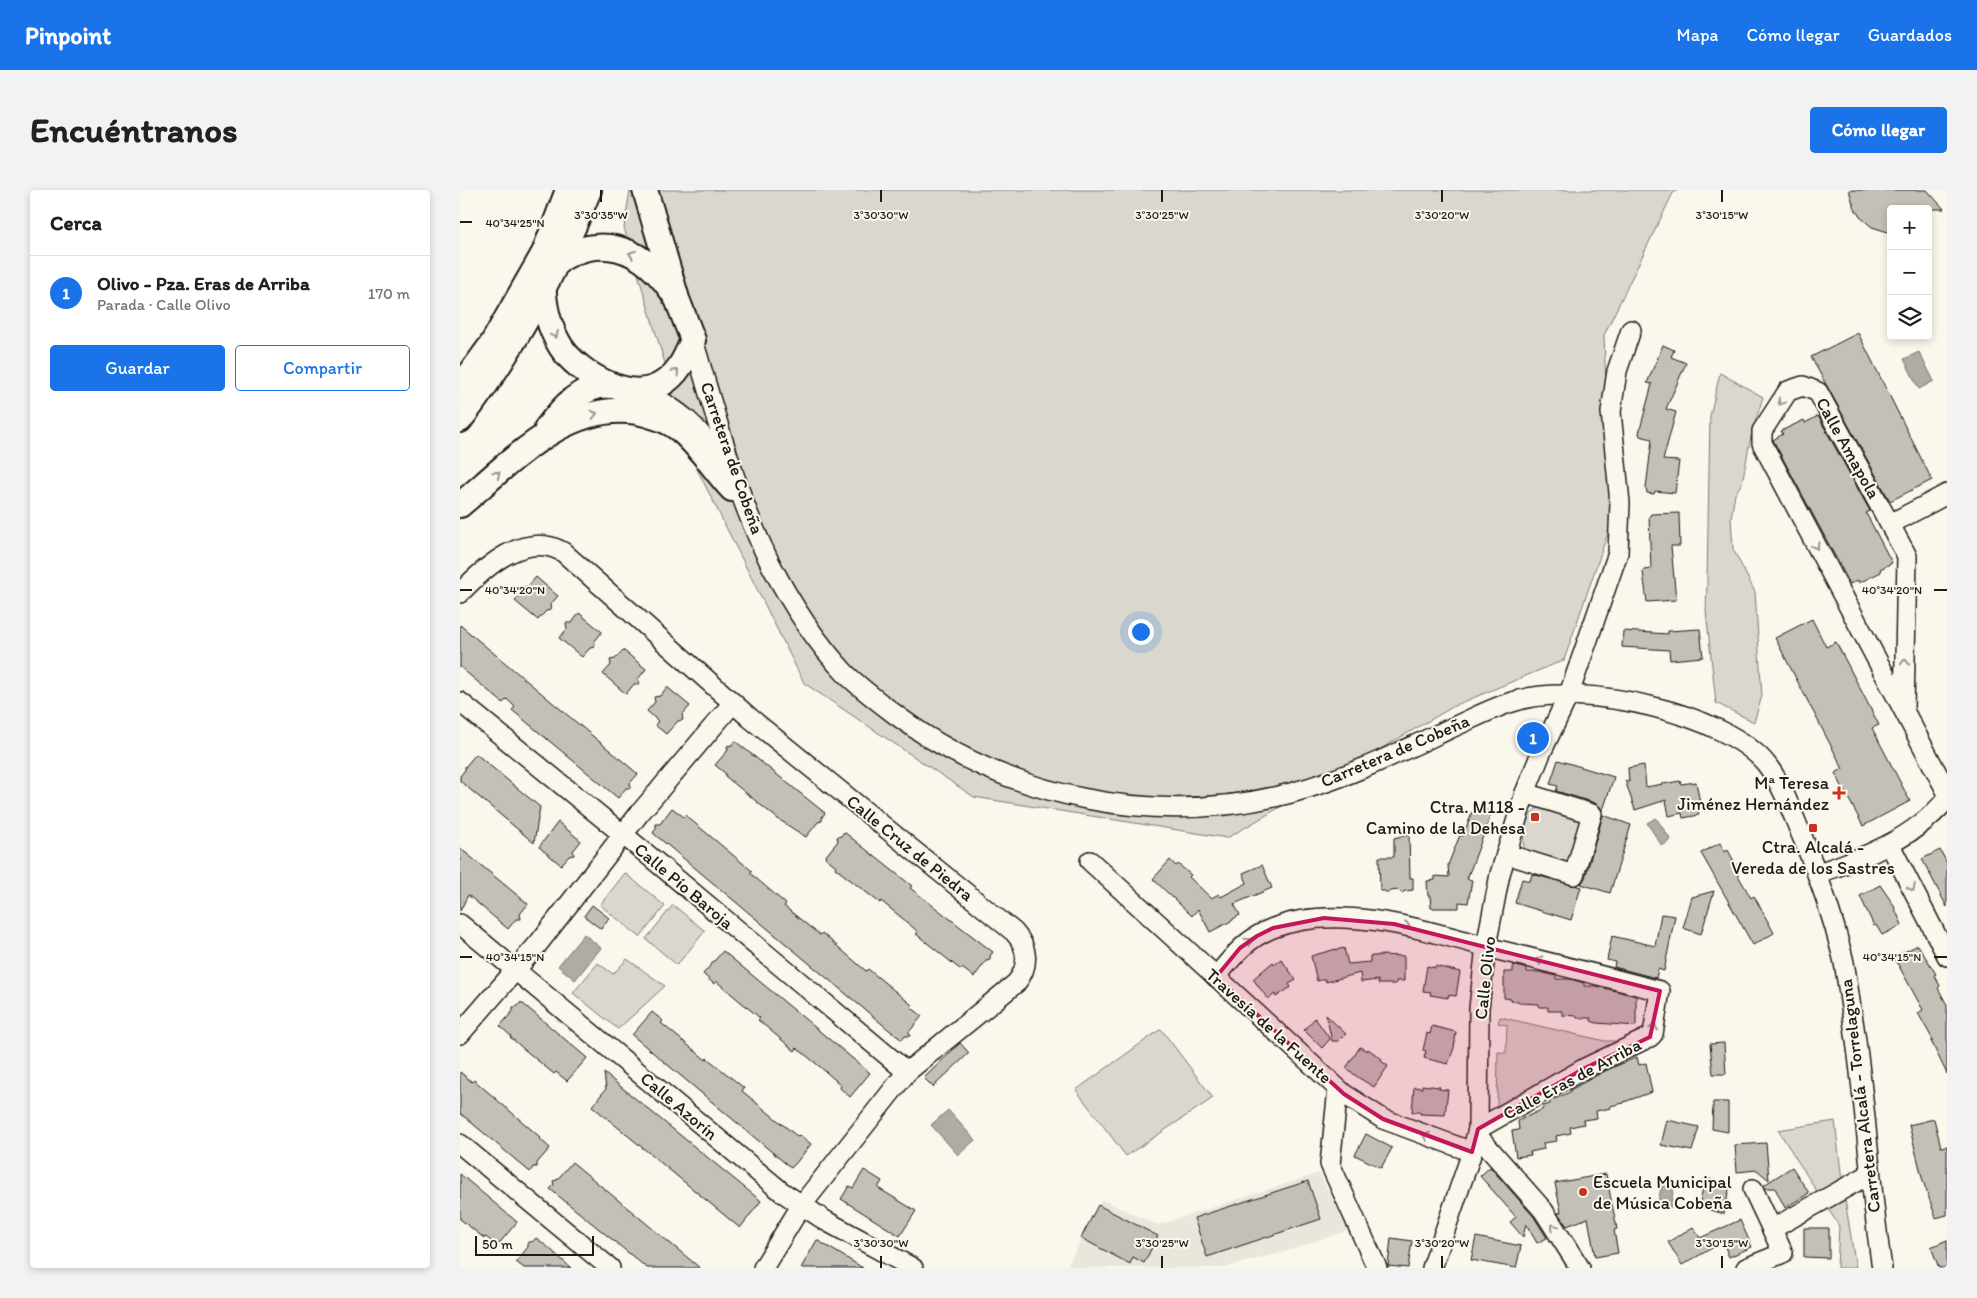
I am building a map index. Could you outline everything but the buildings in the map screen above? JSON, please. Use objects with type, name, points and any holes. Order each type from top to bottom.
[{"type":"main road","points":[[460,388],[492,344],[544,253],[568,190]]},
{"type":"main road","points":[[460,396],[488,364],[548,273],[579,190]]},
{"type":"main road","points":[[460,420],[519,332],[588,190]]},
{"type":"main road","points":[[535,443],[562,410],[581,394],[594,387],[613,386],[645,391],[659,386],[682,366],[692,340],[677,299],[645,190]]},
{"type":"main road","points":[[613,386],[588,373],[566,354],[548,322],[548,273],[568,254],[597,248],[629,252],[638,256],[658,272],[677,299]]},
{"type":"main road","points":[[460,504],[535,443],[566,424],[592,413],[619,410],[645,413],[666,422],[691,439],[732,489]]},
{"type":"street","name":"Calle Olivo","points":[[1432,1268],[1475,1139],[1480,1008],[1486,946],[1506,854],[1525,794],[1541,753],[1569,694],[1618,553],[1620,502],[1611,412],[1618,371],[1631,330]]},
{"type":"street","name":"Carretera de Cobeña","points":[[692,340],[746,511],[771,566],[792,602],[819,641],[849,677],[918,730],[998,773],[1055,793],[1113,804],[1144,807],[1217,806],[1290,793],[1364,768],[1509,703],[1548,695],[1569,694]]},
{"type":"street","name":"Calle Amapola","points":[[1904,710],[1908,556],[1818,392],[1803,386],[1788,391],[1762,431],[1762,442],[1947,792]]},
{"type":"street","points":[[645,391],[694,424],[704,436],[746,511]]},
{"type":"street","points":[[1890,524],[1947,494]]},
{"type":"street","name":"Calle Cruz de Piedra","points":[[460,592],[472,580],[508,554],[534,544],[555,547],[563,552],[733,703],[1014,932],[1024,944],[1026,952],[1024,969],[1016,983],[906,1072],[801,1206],[763,1268]]},
{"type":"street","name":"Carretera Alcalá - Torrelaguna","points":[[1569,694],[1658,708],[1712,726],[1744,744],[1766,764],[1783,791],[1818,873],[1844,962],[1860,1062],[1870,1174],[1882,1268]]},
{"type":"street","name":"Calle Pío Baroja","points":[[460,702],[623,835],[906,1072]]},
{"type":"street","points":[[460,1034],[538,944],[623,835],[733,703]]},
{"type":"street","points":[[1506,854],[1574,875],[1592,814],[1525,794]]},
{"type":"street","points":[[1818,873],[1890,845],[1934,814],[1947,799]]},
{"type":"street","points":[[1890,845],[1947,956]]},
{"type":"street","name":"Travesía de la Fuente","points":[[1090,861],[1344,1094],[1383,1119],[1475,1139]]},
{"type":"street","points":[[1216,977],[1240,948],[1257,936],[1273,928],[1324,918],[1358,919],[1394,924],[1486,946]]},
{"type":"street","name":"Calle Azorín","points":[[460,924],[782,1192],[801,1206],[913,1268]]},
{"type":"street","name":"Calle Eras de Arriba","points":[[1475,1139],[1585,1068],[1650,1037],[1653,1034],[1660,991],[1486,946]]},
{"type":"street","points":[[1338,1089],[1330,1164],[1377,1268]]},
{"type":"street","points":[[1475,1139],[1543,1210],[1580,1268]]},
{"type":"street","points":[[460,1144],[610,1268]]},
{"type":"street","points":[[1772,1229],[1870,1174]]},
{"type":"street","points":[[1746,1268],[1783,1253],[1753,1189]]},
{"type":"highlighted area","points":[[1324,918],[1394,924],[1660,991],[1650,1037],[1585,1068],[1478,1129],[1472,1152],[1383,1119],[1344,1094],[1216,977],[1240,948],[1257,936],[1273,928]]},
{"type":"shaded area","points":[[630,190],[1678,190],[1673,193],[1604,335],[1611,524],[1564,660],[1456,705],[1227,838],[974,797],[804,683],[697,469],[624,228]]},
{"type":"shaded area","points":[[1919,352],[1934,381],[1919,389],[1904,359]]},
{"type":"shaded area","points":[[1720,373],[1763,397],[1751,436],[1742,483],[1735,494],[1731,518],[1733,549],[1755,592],[1762,696],[1754,722],[1716,703],[1706,611],[1710,416]]},
{"type":"shaded area","points":[[1538,808],[1578,819],[1581,825],[1569,863],[1566,864],[1525,850],[1523,839],[1526,826],[1531,815]]},
{"type":"shaded area","points":[[1656,818],[1671,840],[1662,846],[1647,823]]},
{"type":"shaded area","points":[[625,873],[665,906],[640,937],[600,905]]},
{"type":"shaded area","points":[[673,905],[705,931],[677,965],[646,939]]},
{"type":"shaded area","points":[[584,934],[601,948],[575,980],[558,966]]},
{"type":"shaded area","points":[[627,959],[665,986],[618,1029],[573,993],[598,963],[613,974]]},
{"type":"shaded area","points":[[1500,1017],[1605,1041],[1619,1041],[1620,1043],[1497,1109],[1498,1052],[1506,1053],[1507,1025],[1498,1023]]},
{"type":"shaded area","points":[[1161,1029],[1213,1098],[1126,1156],[1076,1090]]},
{"type":"shaded area","points":[[948,1110],[975,1140],[958,1155],[931,1125]]},
{"type":"shaded area","points":[[1835,1121],[1842,1181],[1856,1268],[1837,1268],[1839,1226],[1778,1130]]},
{"type":"shaded area","points":[[1319,1173],[1349,1230],[1284,1252],[1223,1268],[1066,1268],[1102,1200],[1158,1225]]},
{"type":"shaded area","points":[[1663,1180],[1675,1182],[1670,1208],[1657,1206]]},
{"type":"place","name":"Olivo - Pza. Eras de Arriba","points":[[1533,738]]},
{"type":"place","name":"Mª Teresa Jiménez Hernández","points":[[1839,793]]},
{"type":"place","name":"Ctra. M118 - Camino de la Dehesa","points":[[1535,817]]},
{"type":"place","name":"Ctra. Alcalá - Vereda de los Sastres","points":[[1813,828]]},
{"type":"place","name":"Escuela Municipal de Música Cobeña","points":[[1583,1192]]}]
